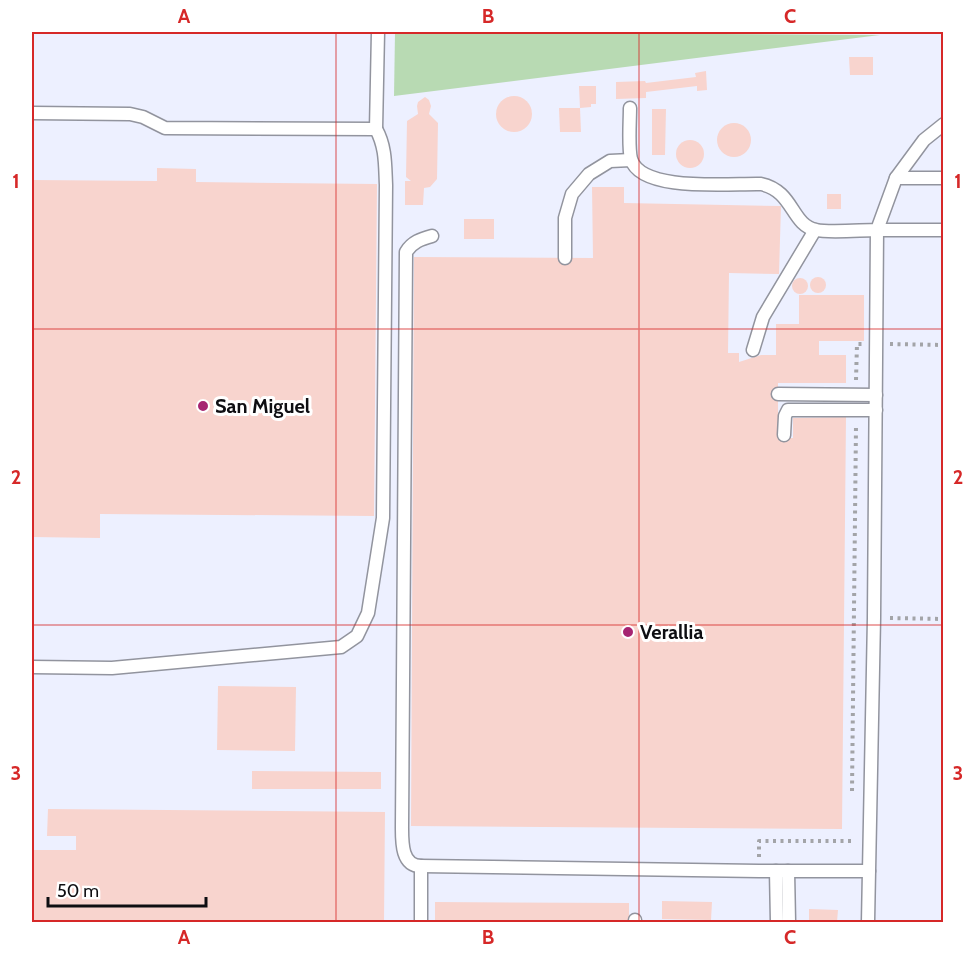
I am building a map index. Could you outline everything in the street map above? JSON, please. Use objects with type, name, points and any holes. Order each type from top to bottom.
[{"type":"lane","points":[[32,667],[112,668],[318,649],[340,646],[357,636],[368,613],[383,518],[386,185],[385,152],[376,129],[378,32]]},
{"type":"lane","points":[[630,108],[631,160],[641,173],[667,183],[773,186],[784,196],[801,221],[815,230],[944,230]]},
{"type":"lane","points":[[32,113],[130,114],[143,117],[165,128],[376,129]]},
{"type":"lane","points":[[868,922],[874,618],[877,230],[896,178],[924,140],[944,124]]},
{"type":"lane","points":[[565,258],[565,218],[572,194],[589,174],[610,161],[631,160]]},
{"type":"lane","points":[[896,178],[944,178]]},
{"type":"lane","points":[[753,350],[763,317],[815,230]]},
{"type":"lane","points":[[432,236],[420,239],[406,252],[402,826],[403,846],[408,861],[416,866],[869,871]]},
{"type":"lane","points":[[778,394],[876,394]]},
{"type":"lane","points":[[784,435],[785,416],[788,410],[876,410]]},
{"type":"lane","points":[[421,866],[421,922]]},
{"type":"lane","points":[[777,922],[782,871]]},
{"type":"lane","points":[[782,871],[789,922]]},
{"type":"path","points":[[856,394],[857,344],[944,345]]},
{"type":"path","points":[[852,800],[856,410]]},
{"type":"path","points":[[854,618],[944,619]]},
{"type":"path","points":[[759,871],[759,841],[851,841],[852,831]]},
{"type":"shaded area","points":[[32,32],[943,32],[943,922],[32,922]]},
{"type":"green space","points":[[395,32],[880,35],[394,96]]},
{"type":"building","points":[[849,57],[873,57],[873,75],[850,75]]},
{"type":"building","points":[[706,71],[707,90],[697,91],[697,86],[646,92],[646,98],[616,99],[616,82],[645,81],[646,83],[696,77],[695,73]]},
{"type":"building","points":[[579,86],[596,86],[596,104],[580,108]]},
{"type":"building","points":[[514,96],[527,101],[532,114],[527,127],[514,132],[501,127],[496,114],[501,101]]},
{"type":"building","points":[[425,97],[431,106],[429,114],[438,123],[437,179],[430,187],[424,188],[423,205],[405,205],[405,181],[411,181],[406,177],[407,121],[418,114],[418,102]]},
{"type":"building","points":[[559,108],[580,108],[581,132],[560,132]]},
{"type":"building","points":[[652,109],[666,109],[665,155],[652,155]]},
{"type":"building","points":[[734,123],[746,128],[751,140],[746,152],[734,157],[722,152],[717,140],[722,128]]},
{"type":"building","points":[[690,140],[700,144],[704,154],[700,164],[690,168],[680,164],[676,154],[680,144]]},
{"type":"building","name":"San Miguel","points":[[157,168],[196,169],[196,182],[377,184],[374,516],[100,514],[100,538],[32,537],[32,180],[157,181]]},
{"type":"building","name":"Verallia","points":[[592,187],[624,187],[624,203],[781,206],[779,274],[729,273],[728,353],[739,353],[739,362],[761,355],[776,355],[776,324],[799,324],[799,295],[864,295],[864,341],[819,341],[819,355],[846,355],[846,383],[778,383],[778,438],[793,438],[793,418],[846,417],[842,829],[411,826],[414,257],[593,258]]},
{"type":"building","points":[[827,194],[841,194],[841,209],[827,209]]},
{"type":"building","points":[[464,219],[494,219],[494,239],[464,239]]},
{"type":"building","points":[[815,277],[821,277],[826,285],[824,291],[815,293],[810,288],[810,282]]},
{"type":"building","points":[[800,278],[808,286],[800,294],[792,286]]},
{"type":"building","points":[[218,686],[296,687],[295,751],[217,750]]},
{"type":"building","points":[[252,771],[381,772],[381,789],[252,789]]},
{"type":"building","points":[[48,809],[385,812],[384,922],[32,922],[32,850],[76,850],[76,836],[47,836]]},
{"type":"building","points":[[662,901],[712,902],[711,920],[662,919]]},
{"type":"building","points":[[435,902],[629,903],[629,922],[435,922]]},
{"type":"building","points":[[809,909],[838,910],[837,922],[809,922]]},
{"type":"place","name":"San Miguel","points":[[203,406]]},
{"type":"place","name":"Verallia","points":[[628,632]]}]
